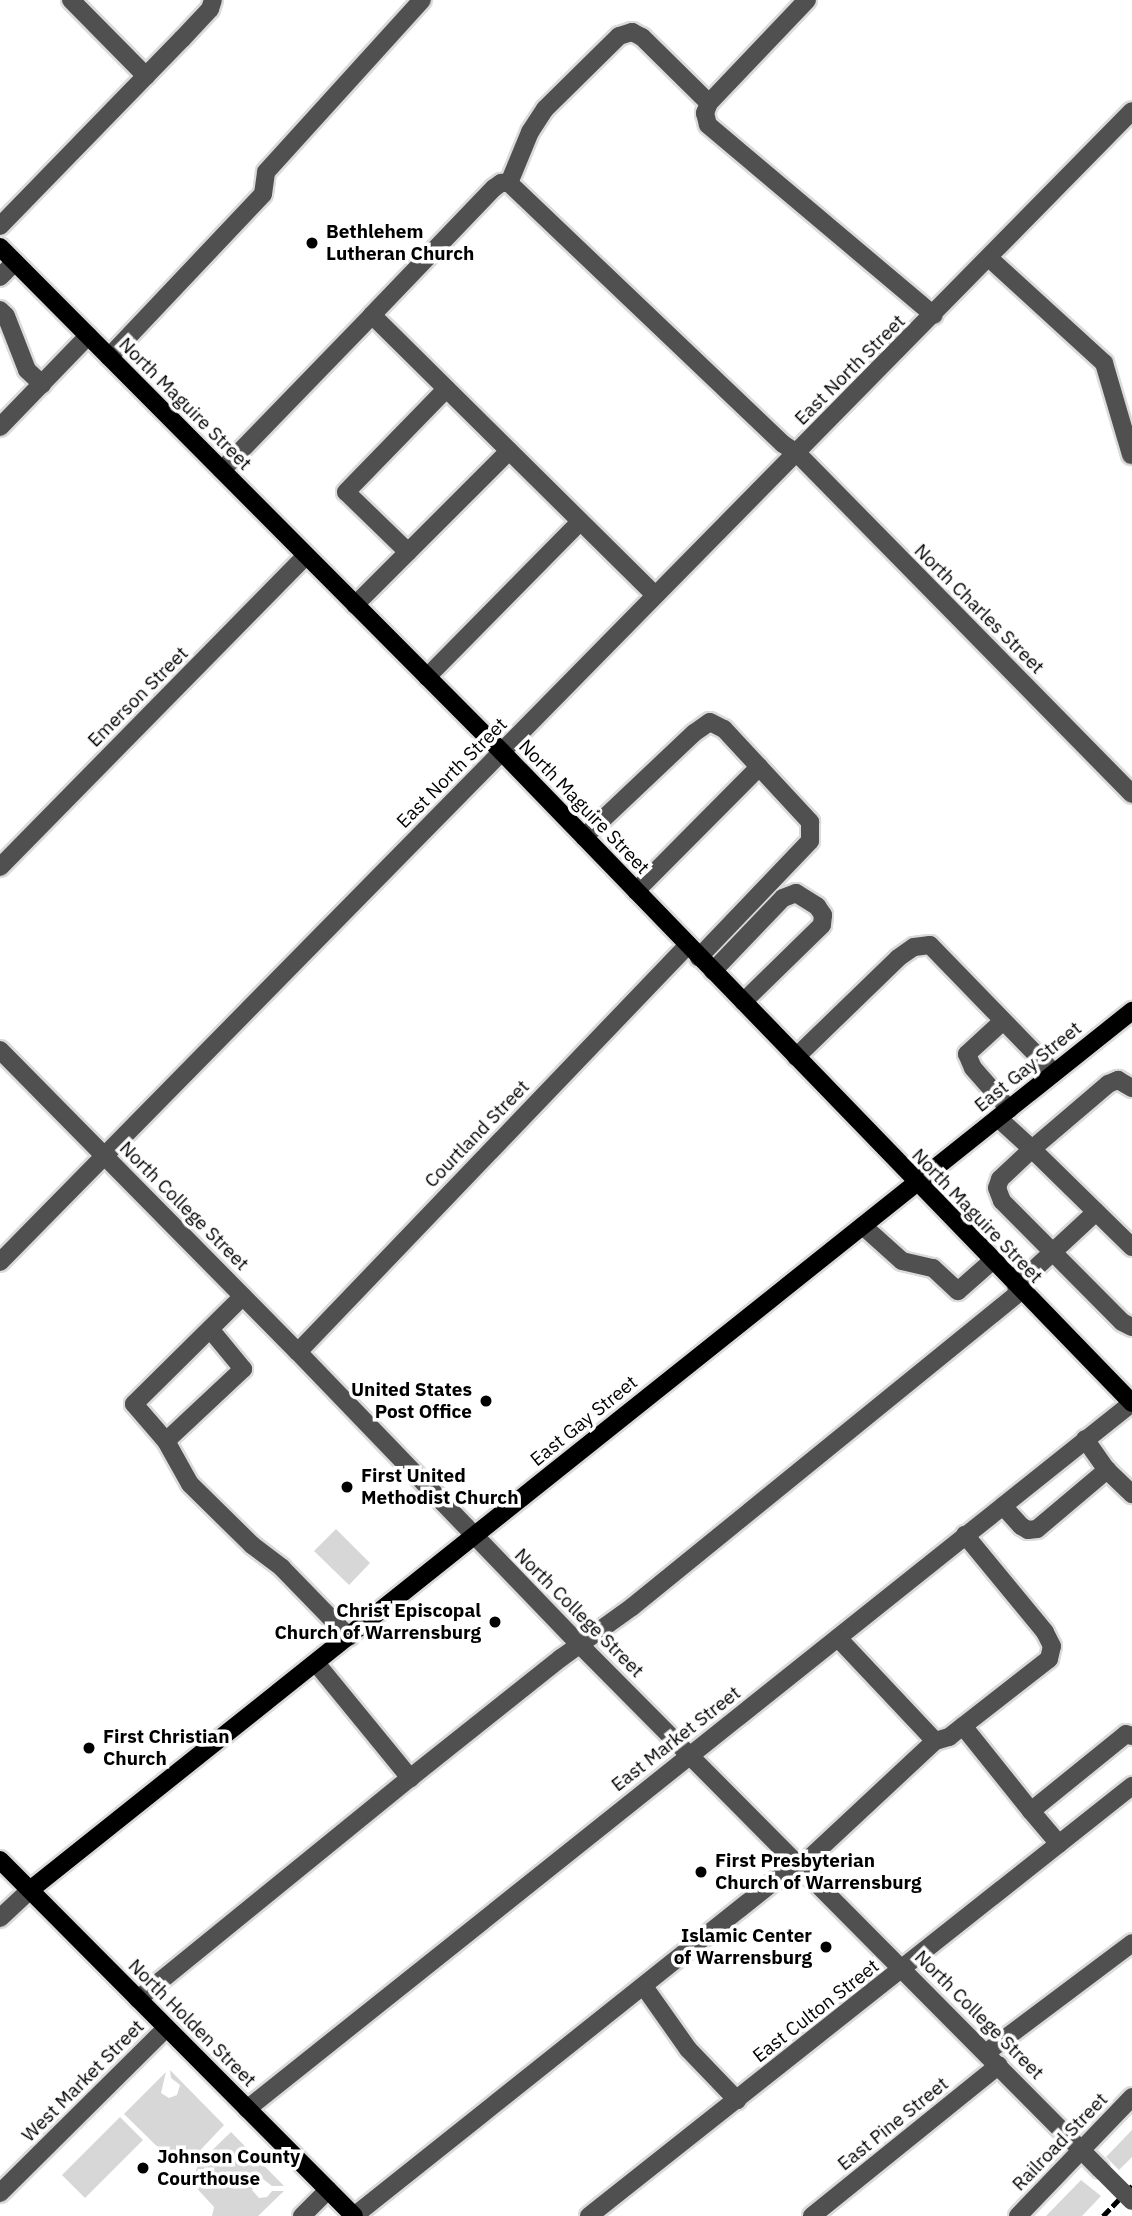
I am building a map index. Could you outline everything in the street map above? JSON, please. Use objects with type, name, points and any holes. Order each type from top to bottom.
[{"type":"main road","name":"North Maguire Street","points":[[0,247],[502,752],[917,1184],[1132,1403]]},
{"type":"main road","name":"East Gay Street","points":[[30,1890],[1132,1011]]},
{"type":"main road","name":"North Holden Street","points":[[0,1860],[354,2216]]},
{"type":"street","points":[[71,0],[146,76]]},
{"type":"street","points":[[0,226],[146,76],[209,9],[213,0]]},
{"type":"street","points":[[109,357],[263,194],[266,172],[422,0]]},
{"type":"street","points":[[222,470],[494,188],[502,183],[509,183],[530,132],[545,109],[619,36],[632,32],[642,37],[709,103],[807,0]]},
{"type":"street","name":"East North Street","points":[[709,103],[705,113],[708,125],[718,135],[934,315]]},
{"type":"street","name":"East North Street","points":[[0,1262],[1132,111]]},
{"type":"street","name":"North Charles Street","points":[[509,183],[783,444],[797,453],[1132,793]]},
{"type":"street","points":[[989,258],[1104,363],[1131,455]]},
{"type":"street","points":[[0,276],[15,262]]},
{"type":"street","points":[[0,310],[6,316],[27,370],[42,384]]},
{"type":"street","points":[[372,314],[654,595]]},
{"type":"street","points":[[0,427],[89,337]]},
{"type":"street","points":[[408,552],[346,492],[446,389]]},
{"type":"street","points":[[355,605],[509,451]]},
{"type":"street","points":[[427,677],[580,522]]},
{"type":"street","name":"Emerson Street","points":[[0,867],[306,556]]},
{"type":"street","name":"Courtland Street","points":[[298,1352],[693,951],[810,841],[810,822],[724,729],[710,722],[694,733],[584,837]]},
{"type":"street","points":[[636,891],[759,767]]},
{"type":"street","points":[[713,971],[783,898],[796,893],[817,906],[823,915],[822,925],[743,1002]]},
{"type":"street","points":[[796,1058],[898,958],[914,947],[930,945],[1054,1073]]},
{"type":"street","points":[[1003,1021],[967,1054],[974,1068],[1003,1114],[1032,1149],[1132,1247]]},
{"type":"street","name":"North College Street","points":[[3,1058],[104,1155],[580,1645],[1132,2202]]},
{"type":"street","points":[[1132,1088],[1118,1080],[1108,1084],[1006,1172],[997,1188],[1002,1201],[1122,1322],[1132,1327]]},
{"type":"street","points":[[138,1999],[410,1777],[632,1607],[1019,1289],[1096,1212]]},
{"type":"street","points":[[863,1226],[902,1261],[933,1268],[958,1291],[992,1261]]},
{"type":"street","points":[[243,1296],[134,1404],[166,1441],[190,1484],[252,1545],[282,1568],[349,1637]]},
{"type":"street","points":[[166,1441],[243,1369],[210,1329]]},
{"type":"street","name":"East Market Street","points":[[247,2109],[1132,1403]]},
{"type":"street","points":[[1085,1439],[1107,1470],[1132,1494]]},
{"type":"street","points":[[1003,1506],[1021,1526],[1028,1530],[1037,1529],[1107,1470]]},
{"type":"street","points":[[354,2216],[778,1880],[801,1866],[935,1741],[949,1737],[1049,1659],[1052,1646],[1045,1632],[965,1535]]},
{"type":"street","points":[[838,1637],[935,1741]]},
{"type":"street","points":[[316,1663],[410,1777]]},
{"type":"street","points":[[963,1726],[1059,1844]]},
{"type":"street","points":[[1031,1811],[1126,1734],[1132,1736]]},
{"type":"street","name":"East Culton Street","points":[[589,2216],[1132,1786]]},
{"type":"street","points":[[0,1918],[30,1890]]},
{"type":"street","name":"East Pine Street","points":[[812,2216],[1132,1942]]},
{"type":"street","points":[[645,1988],[688,2049],[737,2100]]},
{"type":"street","name":"West Market Street","points":[[0,2193],[166,2028]]},
{"type":"street","name":"Railroad Street","points":[[1018,2216],[1132,2097]]},
{"type":"street","points":[[302,2216],[328,2190]]},
{"type":"shaded area","points":[[336,1529],[370,1563],[349,1585],[314,1551]]},
{"type":"shaded area","points":[[170,2070],[224,2125],[193,2158],[175,2164],[124,2114],[166,2072],[161,2093],[169,2098],[177,2095],[180,2085],[171,2078]]},
{"type":"shaded area","points":[[120,2117],[143,2140],[85,2198],[62,2175]]},
{"type":"shaded area","points":[[1132,2130],[1132,2157],[1119,2170],[1106,2157]]},
{"type":"shaded area","points":[[231,2132],[284,2186],[272,2186],[263,2179],[255,2182],[252,2190],[259,2198],[267,2197],[272,2191],[284,2191],[258,2216],[212,2216],[214,2207],[191,2182],[199,2163]]},
{"type":"shaded area","points":[[1081,2180],[1101,2196],[1082,2216],[1046,2216]]},
{"type":"railway","points":[[1103,2216],[1132,2186]]},
{"type":"place","name":"Bethlehem Lutheran Church","points":[[312,243]]},
{"type":"place","name":"United States Post Office","points":[[486,1401]]},
{"type":"place","name":"First United Methodist Church","points":[[347,1487]]},
{"type":"place","name":"Christ Episcopal Church of Warrensburg","points":[[495,1622]]},
{"type":"place","name":"First Christian Church","points":[[89,1748]]},
{"type":"place","name":"First Presbyterian Church of Warrensburg","points":[[701,1872]]},
{"type":"place","name":"Islamic Center of Warrensburg","points":[[826,1947]]},
{"type":"place","name":"Johnson County Courthouse","points":[[143,2168]]}]
